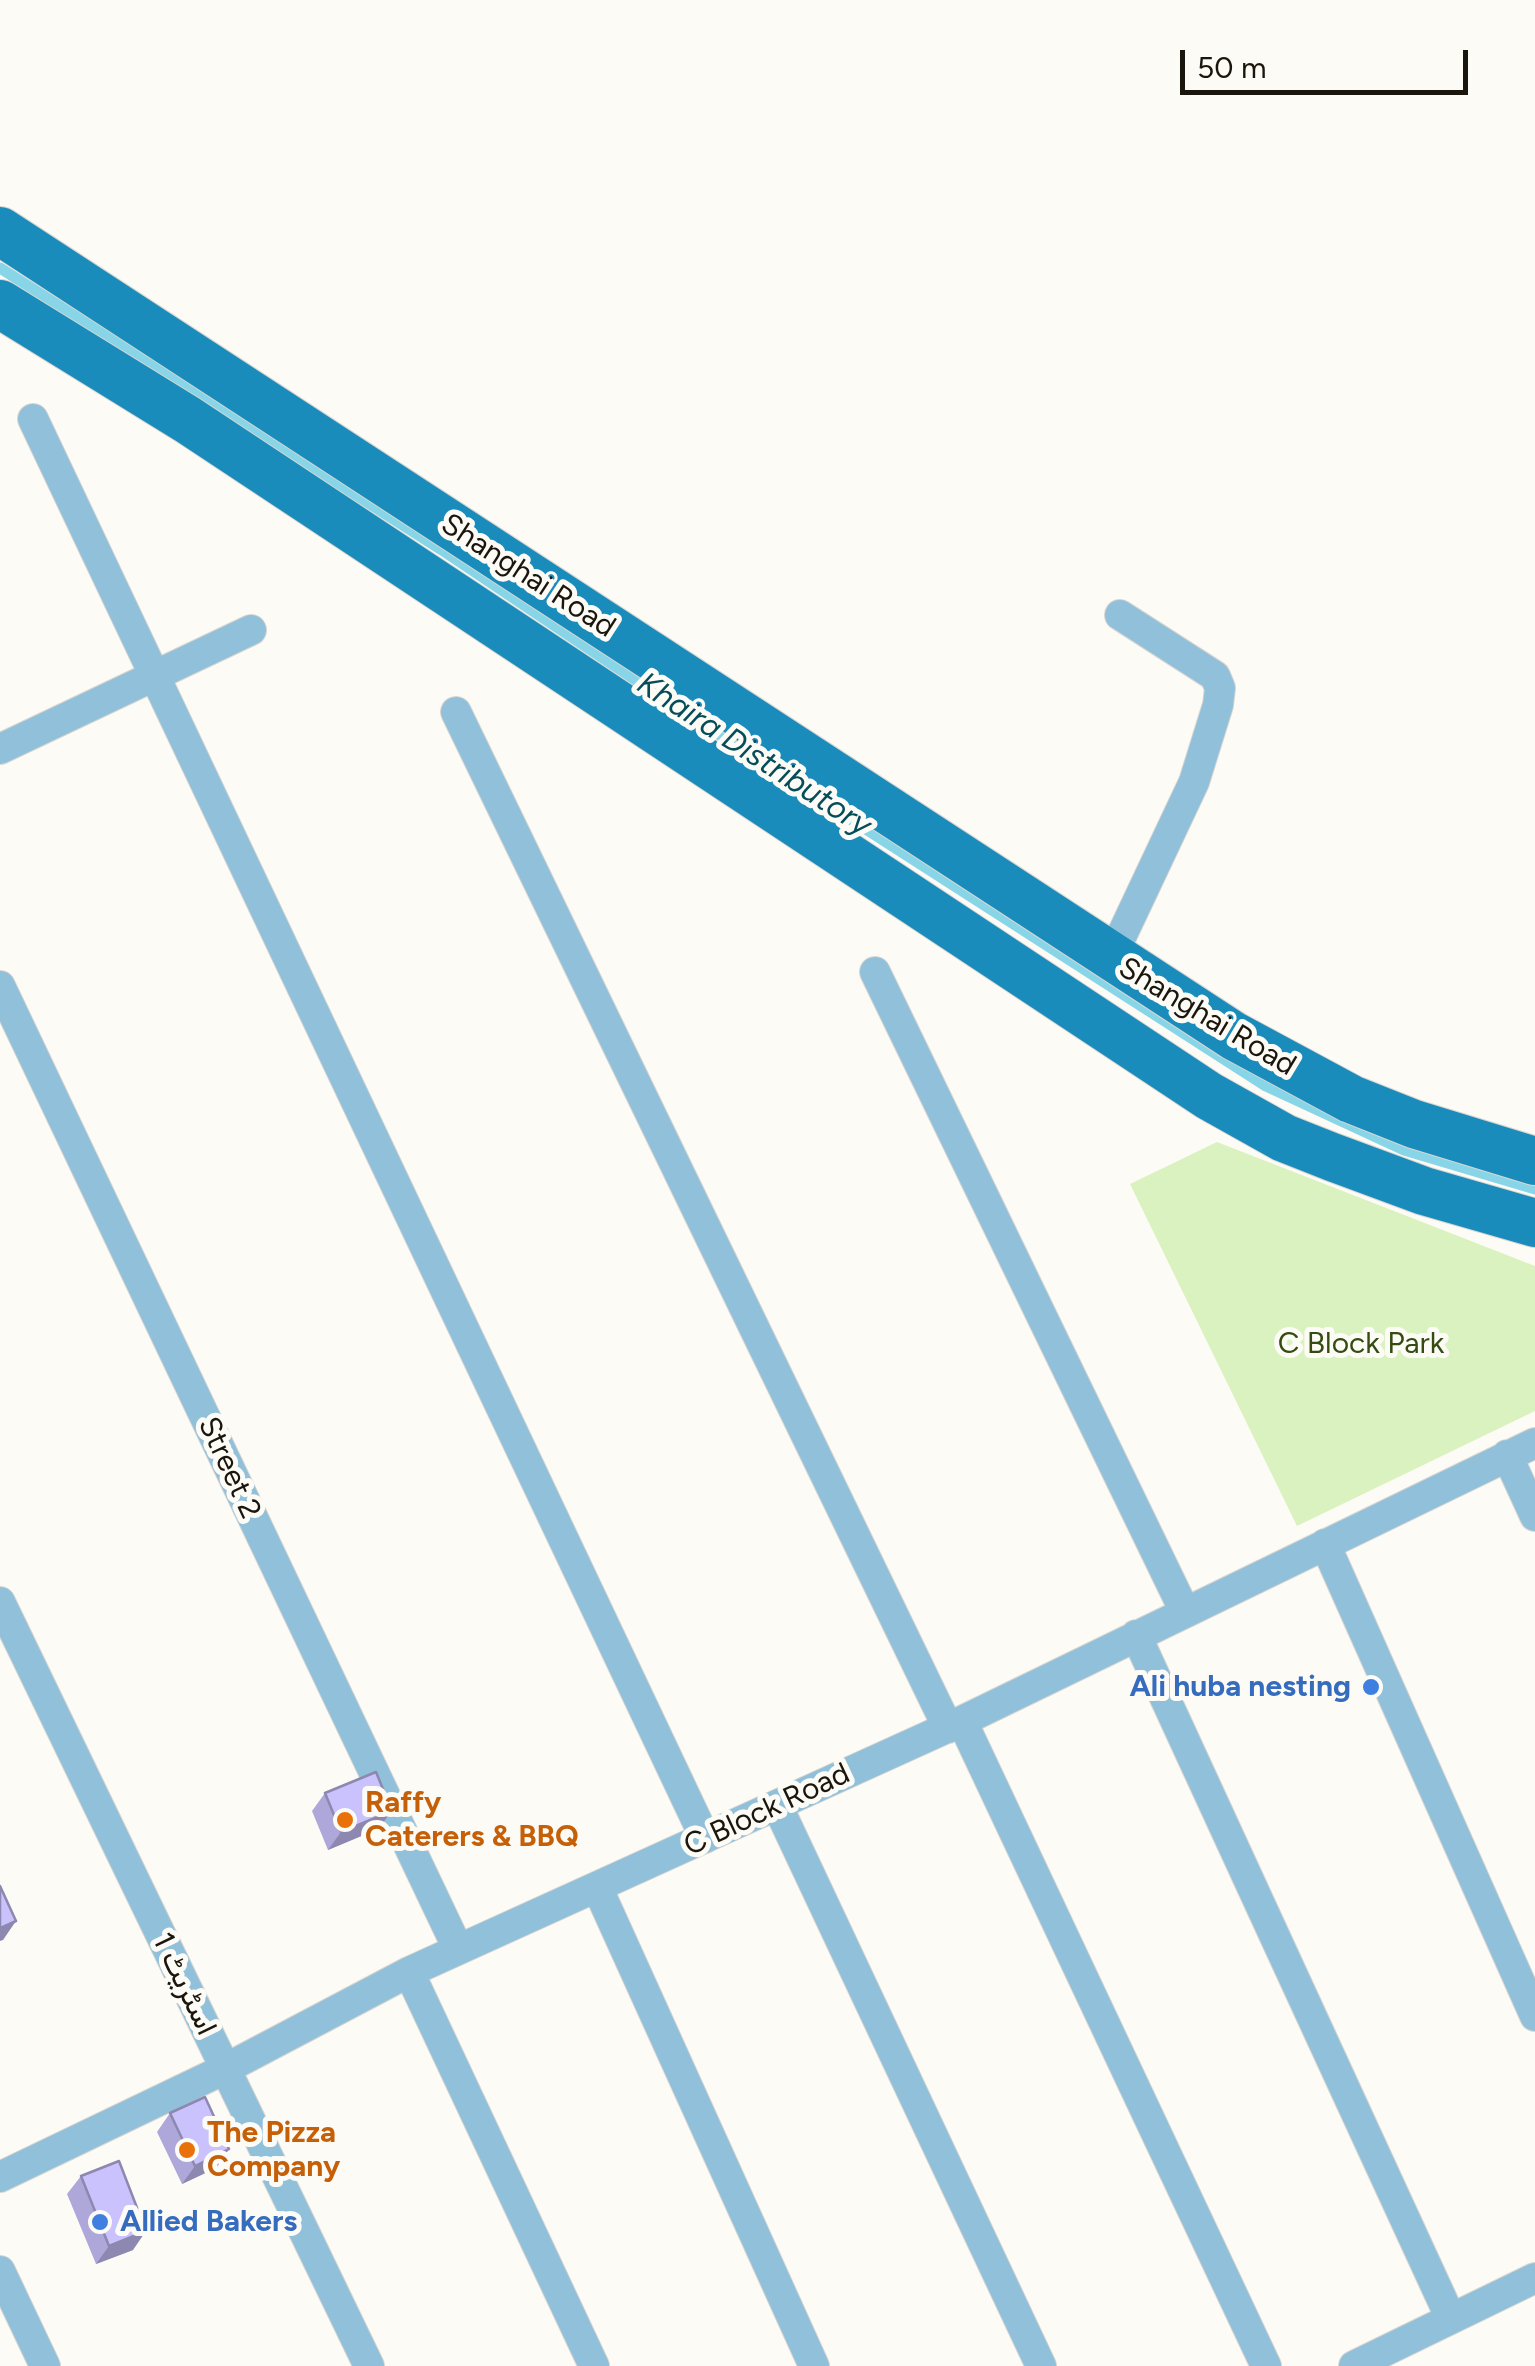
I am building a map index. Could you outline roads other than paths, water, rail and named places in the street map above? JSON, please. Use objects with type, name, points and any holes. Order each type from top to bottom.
[{"type":"main road","name":"Shanghai Road","points":[[0,231],[1234,1036],[1351,1099],[1414,1124],[1535,1161]]},
{"type":"main road","name":"Shanghai Road","points":[[0,304],[221,442],[1226,1106],[1284,1138],[1332,1157],[1424,1191],[1535,1223]]},
{"type":"street","points":[[32,419],[705,1838]]},
{"type":"street","points":[[1110,958],[1194,782],[1220,688],[1214,676],[1120,615]]},
{"type":"street","points":[[0,749],[251,630]]},
{"type":"street","points":[[456,712],[1266,2366]]},
{"type":"street","points":[[875,972],[1185,1612]]},
{"type":"street","name":"Street 2","points":[[0,986],[458,1949]]},
{"type":"street","points":[[1521,1449],[1535,1516]]},
{"type":"street","name":"C Block Road","points":[[0,2177],[225,2069],[409,1972],[954,1724],[1521,1449]]},
{"type":"street","points":[[1325,1544],[1535,2016]]},
{"type":"street","name":"اسٹریٹ 1","points":[[0,1602],[369,2366]]},
{"type":"street","points":[[1136,1635],[1451,2319]]},
{"type":"street","points":[[778,1805],[1041,2366]]},
{"type":"street","points":[[598,1889],[814,2366]]},
{"type":"street","points":[[409,1972],[594,2366]]},
{"type":"street","points":[[0,2271],[45,2366]]},
{"type":"street","points":[[1354,2366],[1535,2278]]},
{"type":"waterway","name":"Khaira Distributory","points":[[0,268],[442,550],[668,702],[1266,1086],[1404,1150],[1535,1189]]},
{"type":"place","name":"Ali huba nesting","points":[[1371,1687]]},
{"type":"place","name":"Raffy Caterers & BBQ","points":[[345,1820]]},
{"type":"place","name":"The Pizza Company","points":[[187,2150]]},
{"type":"place","name":"Allied Bakers","points":[[100,2222]]},
{"type":"park label","name":"C Block Park","points":[[1361,1344]]}]
